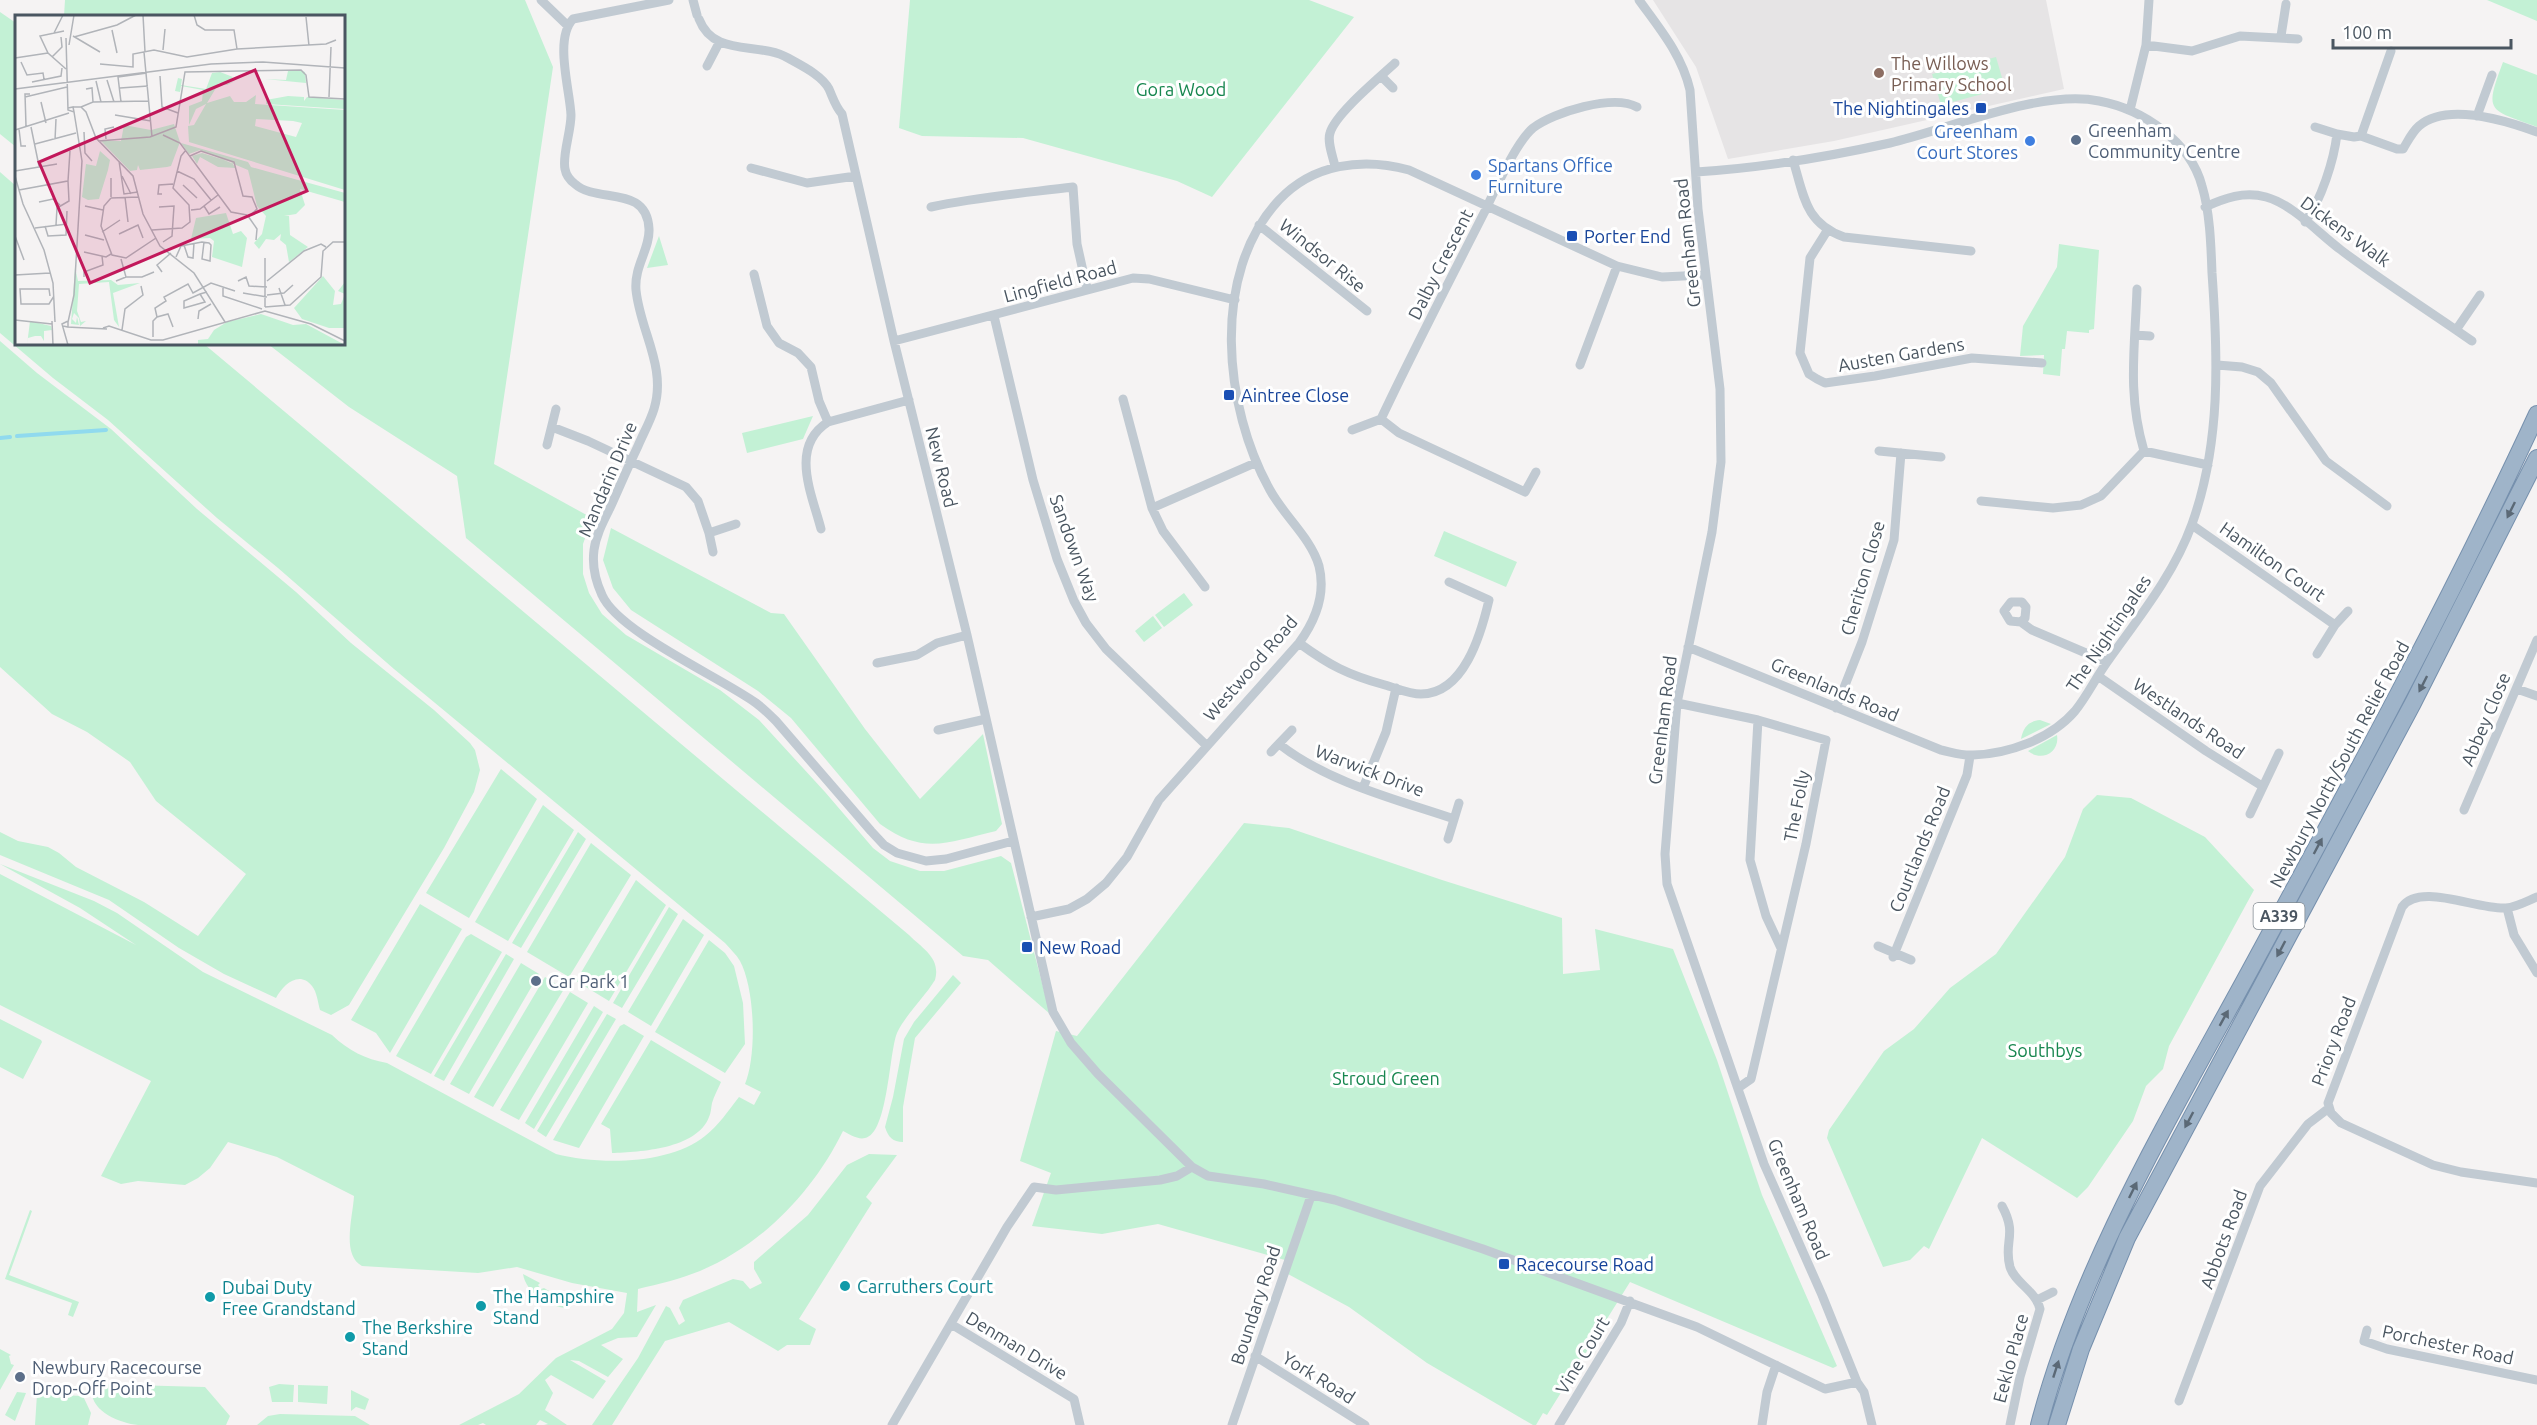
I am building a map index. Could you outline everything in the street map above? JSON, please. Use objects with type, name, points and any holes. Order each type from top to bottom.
[{"type":"highway","name":"Newbury North/South Relief Road","points":[[2039,1425],[2062,1351],[2091,1281],[2139,1179],[2397,698],[2537,414]]},
{"type":"highway","name":"Newbury North/South Relief Road","points":[[2057,1425],[2081,1349],[2105,1289],[2141,1211],[2414,703],[2537,458]]},
{"type":"street","points":[[541,0],[567,25],[579,17],[669,0]]},
{"type":"street","points":[[693,0],[698,17],[708,34],[720,43],[707,66]]},
{"type":"street","name":"Greenham Road","points":[[1639,0],[1675,50],[1686,74],[1692,110],[1704,275],[1712,318],[1720,389],[1721,462],[1712,532],[1677,703],[1665,854],[1668,884],[1688,949],[1774,1190],[1822,1295],[1857,1382],[1864,1392],[1872,1425]]},
{"type":"street","points":[[2130,110],[2146,45],[2149,0]]},
{"type":"street","points":[[2281,36],[2286,4]]},
{"type":"street","name":"Mandarin Drive","points":[[567,25],[564,38],[571,115],[565,169],[576,185],[586,191],[628,198],[636,203],[647,217],[649,225],[647,242],[638,264],[636,288],[655,361],[655,406],[598,533],[594,564],[602,596],[630,627],[757,703],[776,721],[884,846],[897,853],[926,861],[1013,841]]},
{"type":"street","points":[[2146,45],[2192,51],[2240,36],[2281,36],[2298,39]]},
{"type":"street","name":"New Road","points":[[720,43],[732,47],[771,50],[786,57],[823,81],[842,114],[894,341],[967,635],[1053,1012],[1071,1043],[1098,1074],[1192,1167]]},
{"type":"street","points":[[2361,136],[2391,51]]},
{"type":"street","points":[[1335,166],[1329,135],[1349,106],[1395,63]]},
{"type":"street","points":[[2478,116],[2492,75]]},
{"type":"street","points":[[1381,76],[1393,88]]},
{"type":"street","name":"The Nightingales","points":[[1696,172],[1792,160],[1889,143],[2060,98],[2100,101],[2130,110],[2158,126],[2184,151],[2202,184],[2210,243],[2217,365],[2215,414],[2208,465],[2192,525],[2170,571],[2152,600],[2074,711],[2060,725],[2024,745],[2001,752],[1970,756]]},
{"type":"street","name":"Dalby Crescent","points":[[1381,419],[1486,208],[1509,164],[1532,129],[1559,113],[1587,106],[1629,103],[1637,107]]},
{"type":"street","points":[[2314,127],[2337,134],[2361,136],[2397,149],[2403,149],[2420,125],[2434,117],[2496,118],[2537,132]]},
{"type":"street","points":[[2305,222],[2317,200],[2336,146],[2337,134]]},
{"type":"street","points":[[1792,160],[1808,210],[1827,231],[1844,237],[1971,251]]},
{"type":"street","name":"Westwood Road","points":[[1031,917],[1069,909],[1087,899],[1106,883],[1128,857],[1159,800],[1299,643],[1310,628],[1319,603],[1321,580],[1318,565],[1298,530],[1281,509],[1255,463],[1239,413],[1234,380],[1232,338],[1235,300],[1243,259],[1259,225],[1287,192],[1335,166],[1356,163],[1396,167],[1617,266],[1656,277],[1704,275]]},
{"type":"street","points":[[751,168],[807,183],[856,176]]},
{"type":"street","points":[[931,207],[973,198],[1073,187],[1084,183]]},
{"type":"street","points":[[1073,187],[1077,244],[1087,289]]},
{"type":"street","name":"Dickens Walk","points":[[2205,207],[2228,196],[2253,194],[2269,198],[2291,210],[2342,251],[2472,341]]},
{"type":"street","name":"Windsor Rise","points":[[1259,225],[1367,311]]},
{"type":"street","name":"Austen Gardens","points":[[1827,231],[1810,258],[1800,353],[1809,374],[1817,379],[1825,383],[1875,376],[1972,357],[2042,363]]},
{"type":"street","points":[[1580,365],[1617,266]]},
{"type":"street","points":[[754,274],[767,326],[779,343],[798,353],[811,367],[819,401],[828,422]]},
{"type":"street","name":"Lingfield Road","points":[[894,341],[1119,281],[1149,279],[1235,300]]},
{"type":"street","points":[[2137,290],[2132,391],[2144,451]]},
{"type":"street","points":[[2456,330],[2480,295]]},
{"type":"street","name":"Sandown Way","points":[[994,316],[1033,480],[1057,559],[1074,601],[1086,623],[1106,649],[1206,745]]},
{"type":"street","points":[[2135,335],[2150,336]]},
{"type":"street","points":[[2217,365],[2242,367],[2258,372],[2271,383],[2326,461],[2386,506]]},
{"type":"street","points":[[1123,399],[1152,508],[1162,531],[1205,587]]},
{"type":"street","points":[[821,529],[805,462],[811,440],[819,428],[828,422],[909,400]]},
{"type":"street","points":[[547,445],[556,409]]},
{"type":"street","points":[[1352,430],[1381,419],[1399,433],[1525,492],[1536,472]]},
{"type":"street","points":[[552,427],[631,460],[693,492],[710,533],[713,552]]},
{"type":"street","points":[[1879,451],[1941,457]]},
{"type":"street","points":[[2144,451],[2208,465]]},
{"type":"street","points":[[1982,501],[2053,508],[2081,505],[2101,496],[2144,451]]},
{"type":"street","name":"Cheriton Close","points":[[1836,708],[1862,642],[1894,540],[1901,453]]},
{"type":"street","points":[[1152,508],[1255,463]]},
{"type":"street","points":[[710,533],[736,524]]},
{"type":"street","name":"Hamilton Court","points":[[2192,525],[2335,625]]},
{"type":"street","points":[[1299,643],[1337,669],[1421,694],[1439,689],[1455,679],[1464,668],[1485,619],[1489,600],[1449,582]]},
{"type":"street","name":"Hamilton Court","points":[[2317,654],[2335,625],[2348,611]]},
{"type":"street","points":[[2021,622],[2032,630],[2107,662]]},
{"type":"street","points":[[877,663],[917,655],[937,644],[967,635]]},
{"type":"street","name":"Abbey Close","points":[[2464,810],[2537,640]]},
{"type":"street","name":"Greenlands Road","points":[[1688,647],[1709,653],[1941,750],[1970,756]]},
{"type":"street","name":"Westlands Road","points":[[2098,676],[2206,751],[2262,786]]},
{"type":"street","points":[[1363,788],[1386,732],[1396,688]]},
{"type":"street","points":[[2517,688],[2537,696]]},
{"type":"street","name":"The Folly","points":[[1677,703],[1758,720],[1826,740],[1806,844],[1751,1079],[1738,1088]]},
{"type":"street","points":[[938,730],[986,719]]},
{"type":"street","points":[[1758,720],[1750,860],[1766,916],[1781,948]]},
{"type":"street","points":[[1271,752],[1292,730]]},
{"type":"street","name":"Warwick Drive","points":[[1279,744],[1313,767],[1363,788],[1454,819]]},
{"type":"street","points":[[2250,814],[2279,753]]},
{"type":"street","name":"Courtlands Road","points":[[1894,955],[1967,775],[1970,756]]},
{"type":"street","points":[[1448,839],[1459,803]]},
{"type":"street","name":"Priory Road","points":[[2537,897],[2507,908],[2484,907],[2426,895],[2414,897],[2405,902],[2328,1099],[2329,1108],[2341,1123],[2421,1161],[2461,1172],[2537,1183]]},
{"type":"street","points":[[2507,908],[2514,935],[2537,972]]},
{"type":"street","points":[[1878,946],[1894,955],[1911,960]]},
{"type":"street","name":"Abbots Road","points":[[2179,1401],[2260,1186],[2308,1124],[2329,1108]]},
{"type":"street","points":[[892,1425],[1007,1227],[1034,1188],[1056,1190],[1160,1180],[1177,1176],[1192,1167],[1203,1175],[1264,1184],[1335,1200],[1630,1301],[1697,1327],[1825,1389],[1857,1382]]},
{"type":"street","name":"Boundary Road","points":[[1232,1425],[1311,1196]]},
{"type":"street","name":"Eeklo Place","points":[[2002,1206],[2011,1231],[2008,1256],[2012,1272],[2037,1300],[2040,1309],[2020,1377],[2010,1425]]},
{"type":"street","name":"Eeklo Place","points":[[2037,1300],[2053,1292]]},
{"type":"street","name":"Vine Court","points":[[1559,1425],[1621,1323],[1630,1301]]},
{"type":"street","name":"Denman Drive","points":[[951,1324],[1074,1399],[1080,1425]]},
{"type":"street","name":"Porchester Road","points":[[2367,1330],[2364,1341],[2387,1349],[2537,1380]]},
{"type":"street","name":"York Road","points":[[1255,1356],[1365,1425]]},
{"type":"street","points":[[1762,1425],[1767,1392],[1776,1365]]},
{"type":"shaded area","name":"The Willows Primary School","points":[[1653,0],[2046,0],[2064,89],[1834,141],[1728,159],[1696,67]]},
{"type":"green space","points":[[65,0],[525,0],[553,67],[494,464],[592,518],[583,544],[583,574],[589,593],[602,614],[626,635],[720,690],[759,720],[873,848],[890,861],[920,871],[944,871],[1001,856],[1011,863],[1050,1014],[988,960],[963,956],[466,538],[457,476],[349,407],[269,345],[345,345],[345,15],[64,15]]},
{"type":"green space","name":"Gora Wood","points":[[910,0],[1309,0],[1354,17],[1212,197],[1177,181],[1023,138],[922,136],[899,128]]},
{"type":"green space","points":[[2487,0],[2537,0],[2537,21]]},
{"type":"green space","points":[[0,12],[15,22],[15,146],[0,134]]},
{"type":"green space","points":[[1996,57],[2005,88],[1941,105],[1932,74]]},
{"type":"green space","points":[[2503,62],[2537,75],[2537,127],[2508,116],[2494,107],[2493,91]]},
{"type":"green space","points":[[0,172],[15,185],[15,345],[205,345],[930,954],[935,966],[935,980],[897,1033],[883,1108],[879,1123],[873,1133],[862,1138],[843,1131],[817,1175],[801,1195],[784,1214],[745,1246],[700,1271],[638,1289],[637,1312],[656,1305],[637,1337],[618,1338],[601,1345],[623,1359],[608,1377],[579,1361],[570,1360],[606,1381],[593,1399],[551,1375],[545,1380],[553,1393],[545,1410],[567,1425],[544,1425],[548,1424],[540,1420],[536,1425],[486,1425],[483,1423],[459,1425],[519,1394],[556,1358],[612,1329],[624,1313],[627,1293],[572,1283],[517,1267],[478,1273],[362,1266],[356,1261],[350,1244],[354,1196],[277,1157],[228,1142],[210,1168],[185,1185],[138,1181],[121,1184],[101,1176],[151,1081],[0,1005],[0,874],[136,945],[80,908],[0,864],[94,901],[117,913],[203,972],[332,1035],[358,1054],[387,1063],[556,1154],[573,1158],[633,1160],[673,1153],[705,1136],[719,1123],[739,1097],[754,1105],[761,1092],[745,1084],[749,1072],[753,1022],[749,988],[740,961],[725,943],[394,669],[217,518],[108,420],[0,333]]},
{"type":"green space","points":[[659,236],[668,265],[647,268]]},
{"type":"green space","points":[[2059,244],[2099,250],[2094,329],[2089,330],[2089,333],[2067,331],[2065,349],[2062,349],[2060,376],[2043,374],[2044,355],[2020,356],[2023,326],[2057,267]]},
{"type":"green space","points":[[0,341],[37,373],[111,429],[197,509],[296,592],[351,643],[434,710],[475,750],[480,770],[474,792],[444,848],[349,1005],[331,1015],[320,1010],[315,991],[307,981],[297,979],[292,981],[276,998],[224,974],[179,948],[109,900],[0,855],[0,832],[18,841],[48,847],[76,867],[144,902],[198,936],[246,874],[156,801],[130,762],[87,732],[52,714],[0,667]]},
{"type":"green space","points":[[813,416],[803,439],[747,453],[742,433]]},
{"type":"green space","points":[[611,528],[771,613],[784,614],[865,729],[920,799],[983,734],[1002,824],[996,831],[936,844],[910,840],[880,824],[791,718],[758,691],[631,610],[613,588],[603,560]]},
{"type":"green space","points":[[1444,531],[1517,562],[1506,587],[1434,556]]},
{"type":"green space","points":[[1184,593],[1193,605],[1164,627],[1155,615]]},
{"type":"green space","points":[[1153,616],[1162,628],[1144,642],[1135,631]]},
{"type":"green space","points":[[2040,720],[2051,724],[2021,739],[2027,726]]},
{"type":"green space","points":[[2057,735],[2056,747],[2048,754],[2038,756],[2028,751]]},
{"type":"green space","points":[[501,769],[537,799],[469,918],[426,893]]},
{"type":"green space","name":"Southbys","points":[[2097,795],[2131,798],[2205,837],[2254,890],[2169,1046],[2163,1069],[2146,1086],[2133,1121],[2088,1187],[2077,1198],[1982,1138],[1929,1249],[1924,1246],[1910,1260],[1883,1267],[1827,1138],[1829,1130],[1884,1051],[1914,1029],[1950,988],[1996,954],[2065,857],[2083,809]]},
{"type":"green space","points":[[543,805],[574,830],[508,941],[475,922]]},
{"type":"green space","name":"Stroud Green","points":[[1244,823],[1289,828],[1562,918],[1563,974],[1600,970],[1595,929],[1673,949],[1717,1060],[1762,1195],[1837,1366],[1833,1368],[1630,1282],[1547,1415],[1543,1413],[1536,1425],[1533,1425],[1427,1363],[1349,1307],[1288,1274],[1292,1262],[1158,1224],[1102,1234],[1032,1226],[1051,1173],[1020,1161],[1056,1031],[1077,1036]]},
{"type":"green space","points":[[578,832],[586,839],[521,948],[512,943]]},
{"type":"green space","points":[[591,843],[631,875],[569,977],[527,952]]},
{"type":"green space","points":[[636,880],[666,905],[609,1001],[576,981]]},
{"type":"green space","points":[[420,904],[462,929],[390,1053],[376,1033],[351,1020]]},
{"type":"green space","points":[[669,907],[678,914],[622,1008],[613,1003]]},
{"type":"green space","points":[[683,919],[704,935],[651,1026],[628,1012]]},
{"type":"green space","points":[[471,934],[502,952],[431,1074],[396,1056],[466,937]]},
{"type":"green space","points":[[709,940],[725,953],[734,966],[743,1003],[745,1044],[725,1073],[655,1032]]},
{"type":"green space","points":[[506,954],[514,959],[444,1081],[434,1076]]},
{"type":"green space","points":[[521,963],[539,974],[469,1094],[450,1084]]},
{"type":"green space","points":[[953,975],[961,983],[915,1038],[903,1107],[903,1142],[896,1141],[889,1136],[885,1127],[904,1039],[914,1022]]},
{"type":"green space","points":[[545,977],[564,989],[493,1107],[474,1097]]},
{"type":"green space","points":[[570,992],[588,1003],[519,1120],[500,1110]]},
{"type":"green space","points":[[594,1006],[603,1012],[534,1129],[525,1123]]},
{"type":"green space","points":[[607,1014],[616,1019],[546,1137],[537,1131]]},
{"type":"green space","points":[[0,1019],[42,1042],[23,1079],[0,1067]]},
{"type":"green space","points":[[624,1024],[644,1036],[579,1148],[553,1140],[620,1026]]},
{"type":"green space","points":[[651,1040],[721,1082],[713,1100],[710,1115],[703,1128],[680,1142],[652,1150],[612,1153],[610,1129],[601,1124]]},
{"type":"green space","points":[[869,1154],[897,1155],[866,1197],[872,1203],[799,1319],[816,1329],[810,1345],[787,1345],[778,1351],[729,1322],[665,1341],[612,1425],[592,1425],[638,1358],[666,1306],[670,1308],[679,1325],[685,1321],[679,1308],[683,1300],[733,1279],[743,1281],[750,1289],[762,1283],[754,1269],[754,1262],[808,1215],[847,1165]]},
{"type":"green space","points":[[30,1210],[32,1211],[9,1275],[79,1302],[73,1317],[68,1315],[72,1303],[5,1279]]},
{"type":"green space","points":[[523,1274],[540,1283],[538,1285],[541,1289],[544,1288],[566,1301],[567,1306],[571,1308],[556,1306],[541,1299],[529,1288]]},
{"type":"green space","points":[[0,1349],[11,1355],[9,1356],[11,1364],[14,1365],[0,1390]]},
{"type":"green space","points":[[93,1384],[205,1387],[230,1416],[226,1425],[130,1424],[113,1418],[98,1407],[92,1393]]},
{"type":"green space","points":[[279,1384],[294,1385],[293,1402],[272,1402],[269,1387]]},
{"type":"green space","points":[[298,1385],[328,1386],[327,1404],[298,1402]]},
{"type":"green space","points":[[351,1390],[369,1399],[365,1410],[356,1407],[351,1411]]},
{"type":"green space","points":[[17,1392],[26,1393],[15,1421],[5,1415]]},
{"type":"green space","points":[[37,1394],[83,1396],[91,1413],[88,1425],[35,1425]]},
{"type":"green space","points":[[280,1414],[355,1416],[370,1425],[257,1425],[268,1416]]},
{"type":"waterway","points":[[17,436],[106,430]]},
{"type":"waterway","points":[[0,438],[10,437]]},
{"type":"place","name":"The Willows Primary School","points":[[1879,73]]},
{"type":"place","name":"The Nightingales","points":[[1981,108]]},
{"type":"place","name":"Greenham Community Centre","points":[[2076,140]]},
{"type":"place","name":"Greenham Court Stores","points":[[2030,141]]},
{"type":"place","name":"Spartans Office Furniture","points":[[1476,175]]},
{"type":"place","name":"Porter End","points":[[1572,236]]},
{"type":"place","name":"Aintree Close","points":[[1229,395]]},
{"type":"place","name":"New Road","points":[[1027,947]]},
{"type":"place","name":"Car Park 1","points":[[536,981]]},
{"type":"place","name":"Racecourse Road","points":[[1504,1264]]},
{"type":"place","name":"Carruthers Court","points":[[845,1286]]},
{"type":"place","name":"Dubai Duty Free Grandstand","points":[[210,1297]]},
{"type":"place","name":"The Hampshire Stand","points":[[481,1306]]},
{"type":"place","name":"The Berkshire Stand","points":[[350,1337]]},
{"type":"place","name":"Newbury Racecourse Drop-Off Point","points":[[20,1377]]}]
